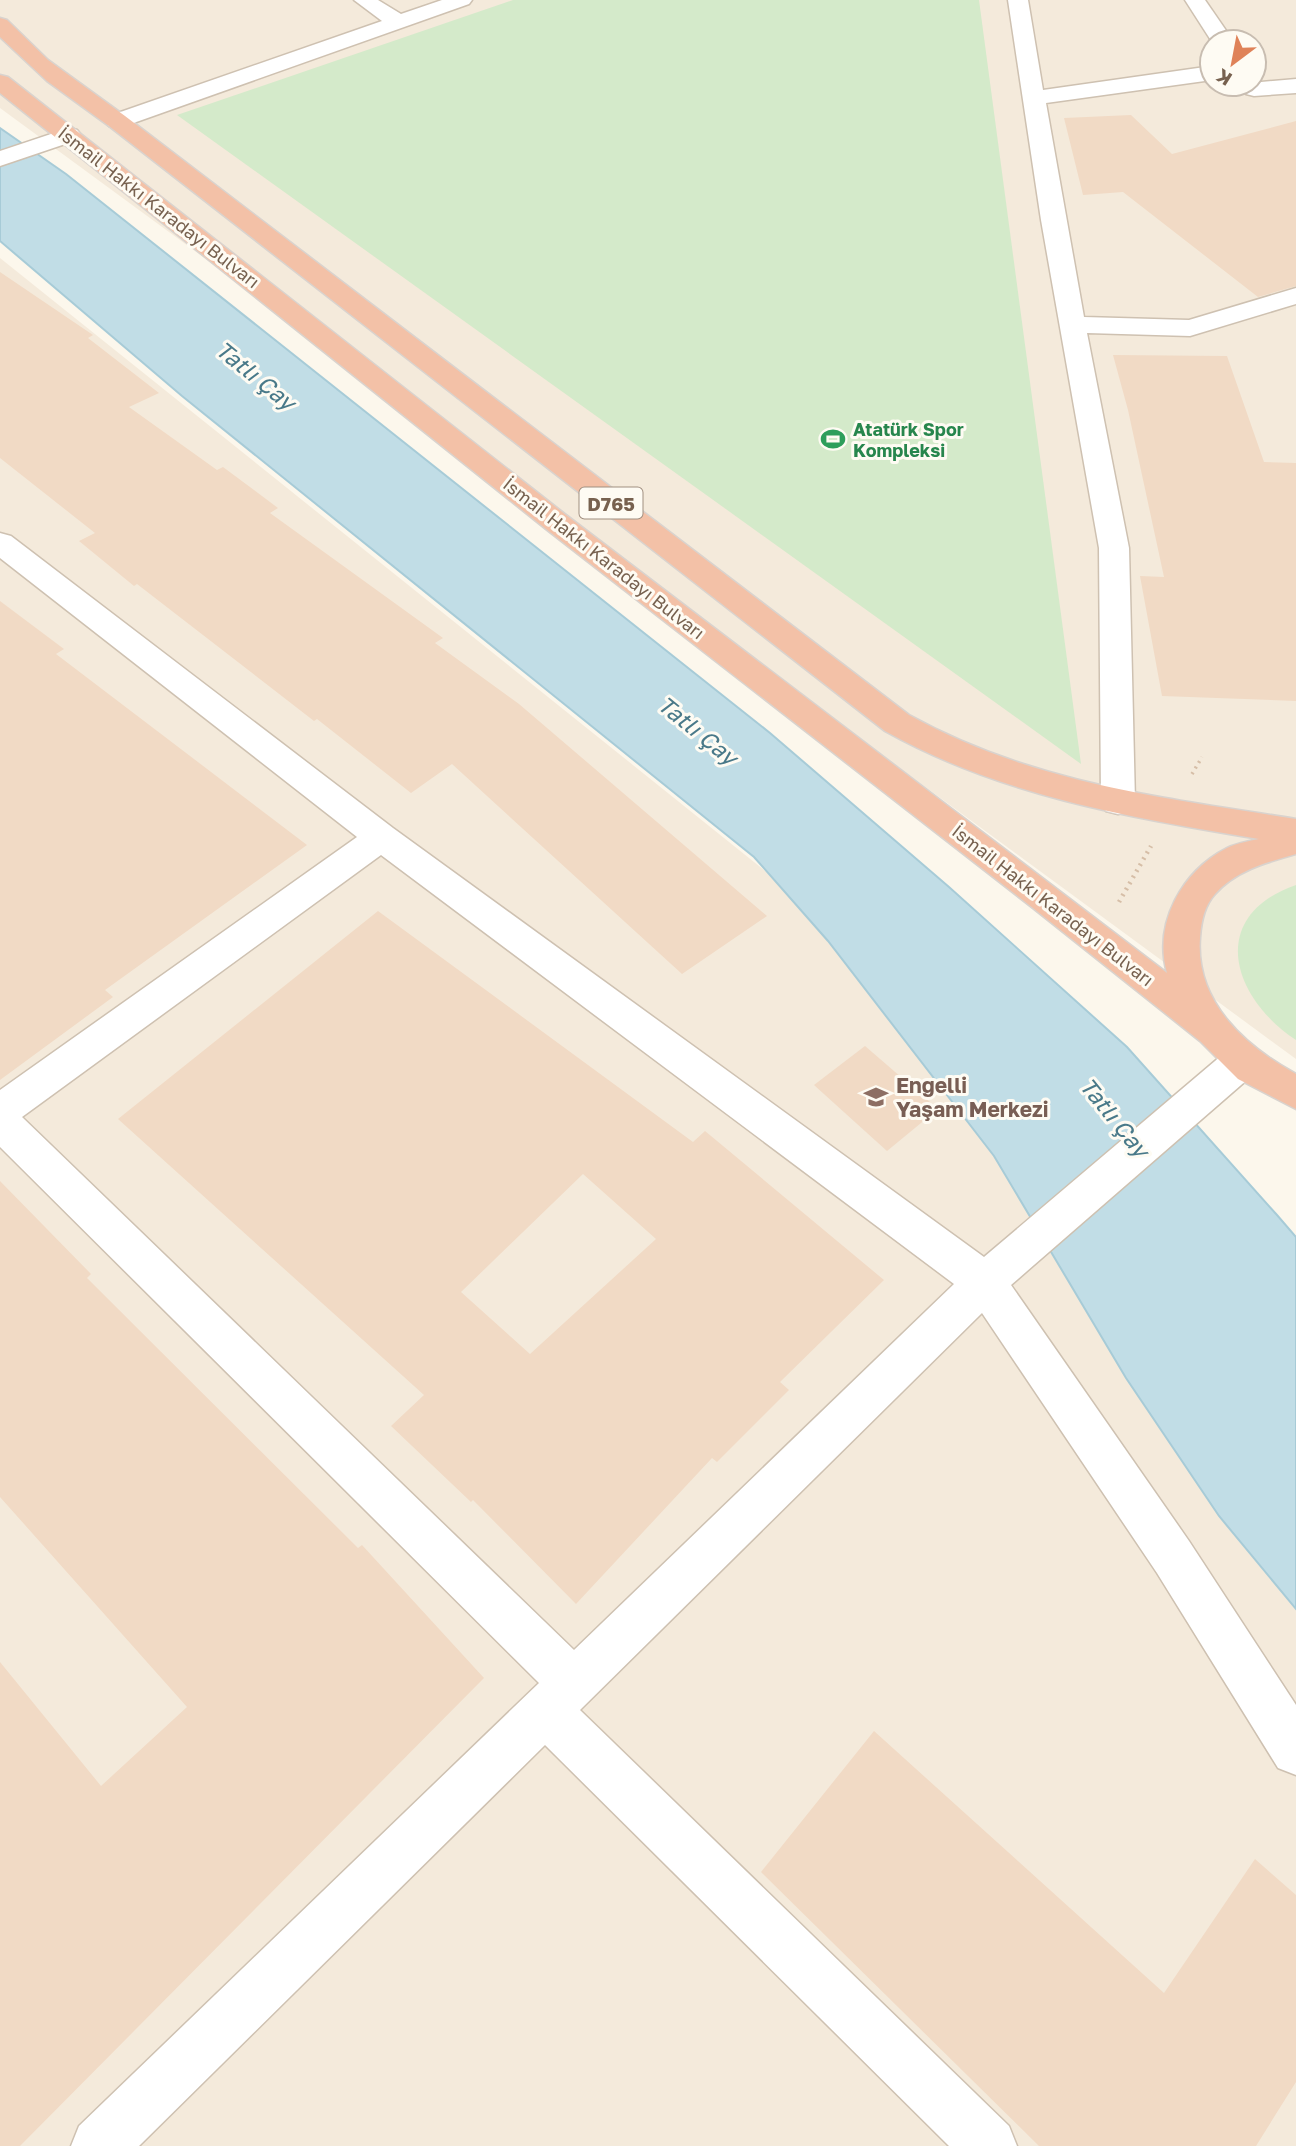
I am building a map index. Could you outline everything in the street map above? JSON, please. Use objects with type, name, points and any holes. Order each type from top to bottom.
[{"type":"highway","name":"D765","points":[[0,24],[18,46],[64,85],[117,121],[897,723],[958,755],[1010,774],[1118,802],[1296,832]]},
{"type":"highway","name":"İsmail Hakkı Karadayı Bulvarı","points":[[0,82],[56,140],[556,522],[1212,1030]]},
{"type":"highway","points":[[1292,1093],[1242,1061],[1212,1030],[1191,997],[1180,963],[1179,931],[1188,902],[1207,877],[1234,858],[1266,845],[1296,841]]},
{"type":"street","points":[[364,0],[398,22]]},
{"type":"street","points":[[117,121],[462,0]]},
{"type":"street","points":[[1018,0],[1072,325],[1114,548],[1118,802]]},
{"type":"street","points":[[1195,0],[1214,28]]},
{"type":"street","points":[[1034,98],[1198,75]]},
{"type":"street","points":[[1268,88],[1296,86]]},
{"type":"street","points":[[0,159],[56,140]]},
{"type":"street","points":[[1072,325],[1190,328],[1296,296]]},
{"type":"street","points":[[0,543],[381,837],[985,1282],[1173,1557],[1296,1750]]},
{"type":"street","points":[[0,1112],[381,837]]},
{"type":"street","points":[[99,2146],[985,1282],[1242,1061]]},
{"type":"street","points":[[0,1121],[559,1697],[989,2146]]},
{"type":"path","points":[[1082,928],[1116,908],[1202,757]]},
{"type":"shaded area","points":[[0,0],[1296,0],[1296,1059],[0,108]]},
{"type":"shaded area","points":[[0,258],[940,1011],[1296,1524],[1296,2146],[0,2146]]},
{"type":"green space","name":"Atatürk Spor Kompleksi","points":[[513,0],[979,0],[1081,764],[177,115]]},
{"type":"green space","points":[[1296,885],[1296,1040],[1274,1022],[1256,1002],[1244,980],[1238,958],[1240,936],[1249,916],[1268,899]]},
{"type":"water","name":"Tatlı Çay","points":[[0,128],[66,174],[770,733],[949,887],[1127,1047],[1277,1215],[1296,1237],[1296,1609],[1219,1516],[1126,1378],[994,1156],[828,941],[754,857],[182,396],[0,241]]},
{"type":"building","points":[[1131,115],[1172,154],[1296,121],[1296,286],[1258,297],[1123,192],[1083,195],[1064,118]]},
{"type":"building","points":[[0,272],[93,335],[88,338],[159,393],[129,407],[217,470],[223,467],[278,508],[270,513],[443,638],[435,643],[519,704],[767,916],[682,974],[452,764],[411,793],[137,584],[134,586],[79,541],[95,533],[0,458]]},
{"type":"building","points":[[1113,355],[1227,356],[1264,462],[1296,463],[1296,701],[1162,696],[1140,576],[1164,577],[1128,410]]},
{"type":"building","points":[[0,601],[64,649],[56,654],[307,845],[105,990],[113,997],[0,1080]]},
{"type":"building","points":[[378,911],[693,1142],[705,1131],[884,1280],[780,1382],[789,1390],[717,1462],[712,1458],[576,1604],[473,1500],[471,1502],[391,1426],[424,1395],[118,1119]],"holes":[[[583,1174],[656,1239],[530,1354],[461,1292]]]},
{"type":"building","name":"Engelli Yaşam Merkezi","points":[[865,1046],[938,1109],[887,1151],[814,1085]]},
{"type":"building","points":[[0,1181],[91,1274],[87,1278],[358,1548],[362,1545],[484,1678],[20,2146],[0,2146],[0,1662],[101,1786],[187,1707],[0,1497]]},
{"type":"building","points":[[874,1731],[1164,1993],[1255,1859],[1296,1895],[1296,2082],[1256,2146],[1039,2146],[761,1872]]},
{"type":"place","name":"Atatürk Spor Kompleksi","points":[[833,439]]},
{"type":"place","name":"Engelli Yaşam Merkezi","points":[[876,1097]]}]
